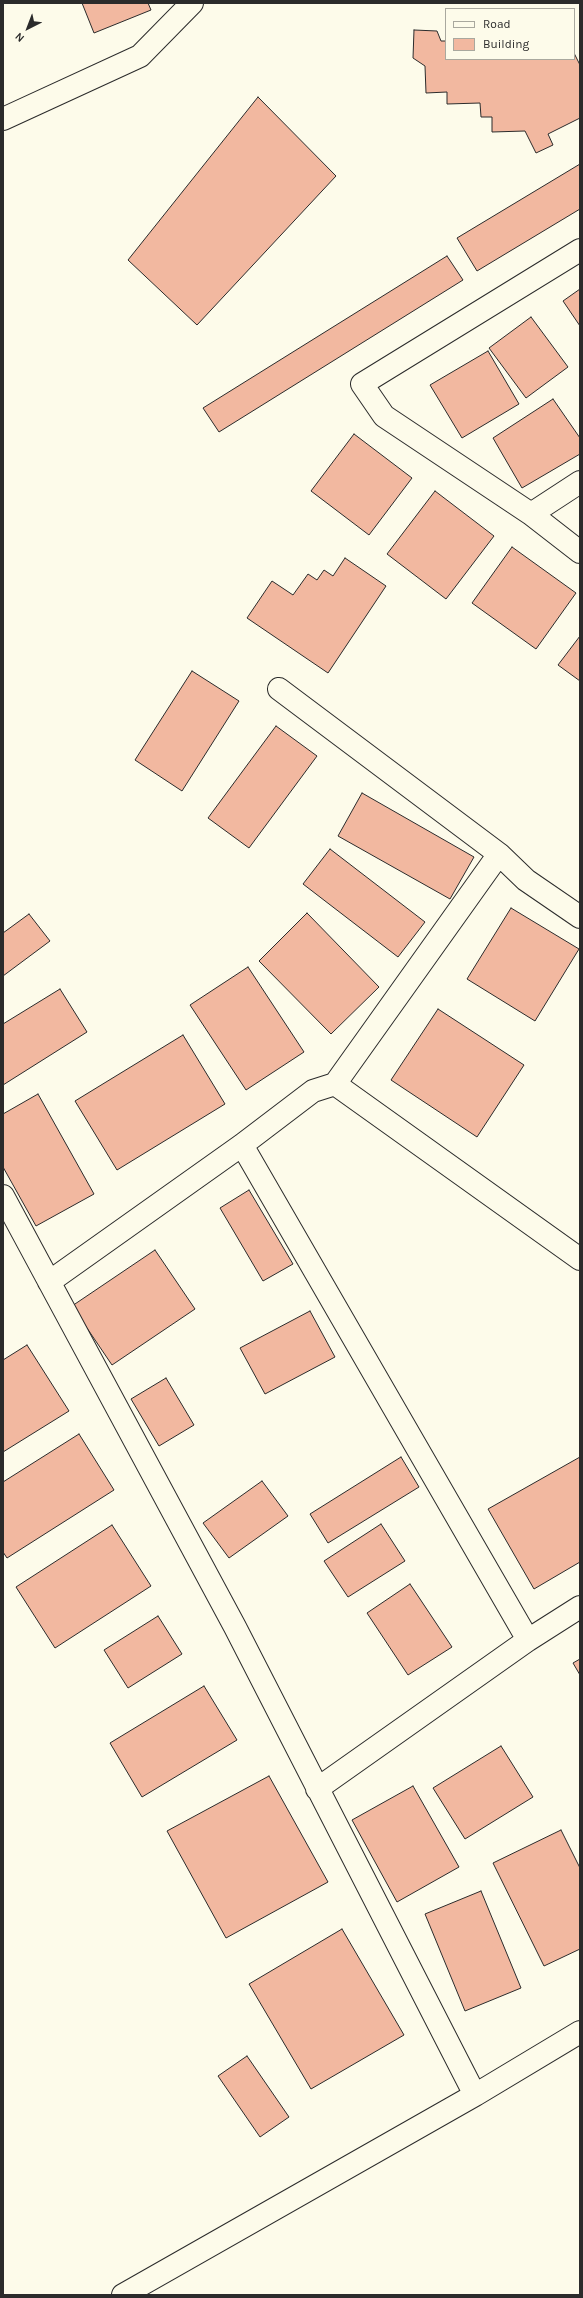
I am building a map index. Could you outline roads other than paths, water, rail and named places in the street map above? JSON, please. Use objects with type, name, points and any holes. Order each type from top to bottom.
[{"type":"street","points":[[3,119],[140,56],[192,3]]},
{"type":"street","points":[[580,250],[362,384],[384,416],[531,514],[580,552]]},
{"type":"street","points":[[531,514],[580,482]]},
{"type":"street","points":[[279,689],[499,854],[526,880],[580,917]]},
{"type":"street","points":[[49,1282],[242,1145],[313,1091],[335,1084],[499,854]]},
{"type":"street","points":[[335,1084],[580,1259]]},
{"type":"street","points":[[242,1145],[528,1640]]},
{"type":"street","points":[[3,1196],[235,1627],[475,2095]]},
{"type":"street","points":[[317,1789],[528,1640],[580,1607]]},
{"type":"street","points":[[123,2295],[475,2095],[580,2032]]}]
